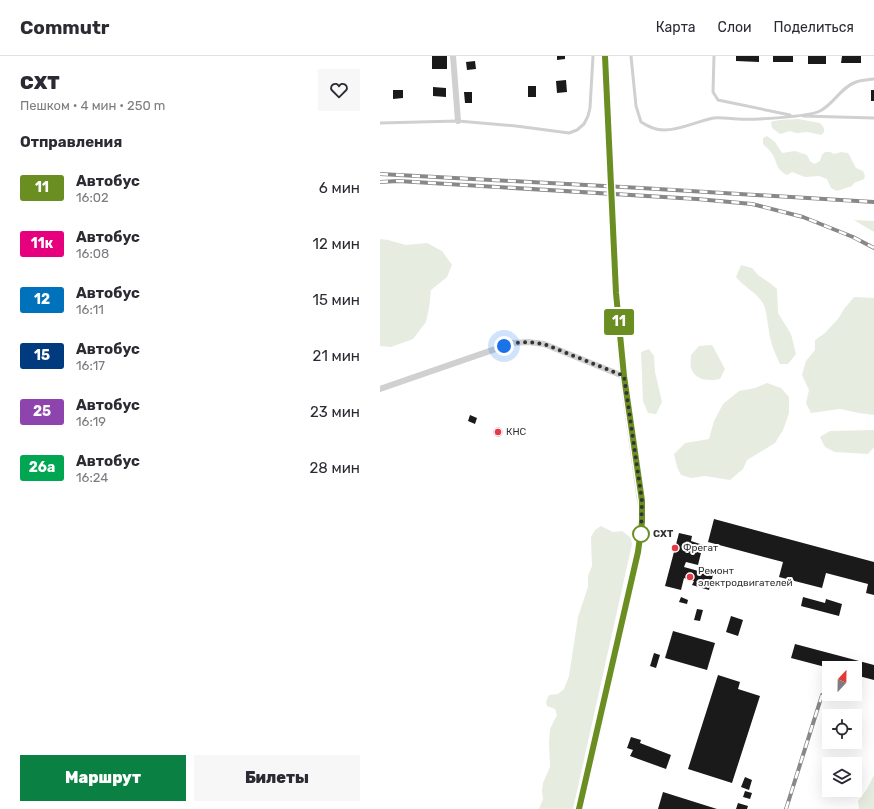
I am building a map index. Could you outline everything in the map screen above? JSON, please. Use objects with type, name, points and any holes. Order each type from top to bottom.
[{"type":"street","points":[[453,56],[458,121]]},
{"type":"street","points":[[579,809],[597,736],[638,552],[642,501],[624,376],[616,293],[605,56]]},
{"type":"street","points":[[380,389],[513,343],[528,342],[544,344],[624,376]]},
{"type":"lane","points":[[380,123],[458,121],[516,126],[569,133],[577,130],[584,124],[588,116],[590,108],[593,56]]},
{"type":"lane","points":[[631,56],[636,106],[641,122],[651,128],[663,130],[678,129],[695,122],[716,117],[740,119],[794,116],[874,118]]},
{"type":"lane","points":[[714,56],[713,92],[718,100],[794,116],[820,111],[846,87],[856,82],[874,79]]},
{"type":"shaded area","points":[[798,119],[820,123],[824,128],[824,132],[821,135],[808,132],[796,133],[790,131],[780,134],[772,128],[771,122]]},
{"type":"shaded area","points":[[767,136],[775,142],[782,153],[795,151],[807,155],[810,161],[814,164],[820,161],[825,152],[834,154],[841,152],[848,153],[856,168],[863,171],[865,176],[864,179],[854,183],[852,186],[837,191],[831,188],[827,179],[819,176],[805,177],[792,172],[787,175],[778,168],[772,153],[763,144],[763,138]]},
{"type":"shaded area","points":[[854,220],[874,221],[874,232]]},
{"type":"shaded area","points":[[380,239],[406,245],[427,243],[442,251],[452,265],[447,277],[431,290],[426,322],[413,339],[391,347],[380,346]]},
{"type":"shaded area","points":[[741,265],[752,268],[758,275],[777,289],[778,313],[791,334],[796,354],[788,364],[780,364],[774,351],[766,310],[763,303],[736,277]]},
{"type":"shaded area","points":[[854,297],[874,298],[874,415],[840,409],[811,413],[806,403],[809,390],[802,375],[806,361],[815,350],[815,340],[825,333],[838,319]]},
{"type":"shaded area","points":[[712,345],[725,369],[720,379],[712,380],[699,378],[693,372],[691,367],[691,355],[699,346]]},
{"type":"shaded area","points":[[649,349],[654,356],[655,372],[662,402],[656,414],[648,413],[643,401],[641,352]]},
{"type":"shaded area","points":[[767,383],[781,388],[789,397],[789,413],[783,430],[775,443],[747,460],[743,469],[730,480],[705,476],[691,478],[681,475],[677,467],[674,454],[685,443],[709,439],[714,421],[723,404],[739,391],[755,388]]},
{"type":"shaded area","points":[[874,430],[874,447],[868,454],[835,452],[825,447],[820,437],[830,431]]},
{"type":"shaded area","points":[[601,526],[613,532],[622,531],[631,538],[632,544],[573,809],[539,809],[543,799],[543,783],[550,767],[550,729],[557,715],[555,709],[547,706],[546,702],[549,695],[558,694],[564,689],[569,676],[578,617],[588,587],[588,576],[592,566],[591,537],[595,530]]},
{"type":"shaded area","points":[[874,775],[874,809],[859,809],[858,801],[867,789]]},
{"type":"building","points":[[432,56],[447,56],[447,69],[432,69]]},
{"type":"building","points":[[557,56],[565,56],[565,59],[557,60]]},
{"type":"building","points":[[736,56],[759,56],[759,62],[736,61]]},
{"type":"building","points":[[773,56],[793,56],[793,62],[773,62]]},
{"type":"building","points":[[808,56],[826,56],[826,64],[808,64]]},
{"type":"building","points":[[842,56],[861,56],[861,63],[841,63]]},
{"type":"building","points":[[475,61],[476,69],[467,70],[466,62]]},
{"type":"building","points":[[566,80],[567,92],[557,93],[556,81]]},
{"type":"building","points":[[528,86],[536,86],[536,97],[528,97]]},
{"type":"building","points":[[433,87],[446,88],[446,97],[433,96]]},
{"type":"building","points":[[393,90],[403,90],[403,98],[393,99]]},
{"type":"building","points":[[871,90],[874,90],[874,101],[871,101]]},
{"type":"building","points":[[464,92],[472,92],[472,103],[465,103]]},
{"type":"building","points":[[470,415],[477,418],[475,424],[468,421]]},
{"type":"building","name":"КНС","points":[[496,428],[500,428],[502,432],[500,436],[496,436],[494,434],[494,430]]},
{"type":"building","points":[[714,519],[874,562],[874,595],[866,593],[868,584],[826,573],[822,588],[779,577],[783,562],[708,542]]},
{"type":"building","points":[[679,533],[692,536],[691,541],[703,545],[698,565],[686,562],[684,567],[713,575],[709,590],[692,585],[694,581],[684,578],[681,590],[665,586]]},
{"type":"building","points":[[681,597],[688,600],[687,604],[679,602]]},
{"type":"building","points":[[803,597],[825,603],[826,599],[842,604],[839,616],[801,606]]},
{"type":"building","points":[[697,609],[703,610],[700,621],[694,620]]},
{"type":"building","points":[[731,616],[743,620],[738,636],[726,632]]},
{"type":"building","points":[[673,631],[715,643],[707,670],[665,658]]},
{"type":"building","points":[[795,644],[859,661],[822,661],[822,666],[791,658]]},
{"type":"building","points":[[654,653],[660,655],[656,668],[650,666]]},
{"type":"building","points":[[862,662],[874,665],[874,680],[862,677]]},
{"type":"building","points":[[718,675],[740,682],[738,689],[760,696],[732,783],[688,769]]},
{"type":"building","points":[[631,737],[641,740],[640,743],[671,755],[666,769],[630,756],[633,750],[627,748]]},
{"type":"building","points":[[745,777],[752,780],[749,790],[741,787]]},
{"type":"building","points":[[745,791],[752,793],[750,799],[743,797]]},
{"type":"building","points":[[663,792],[717,809],[658,809]]},
{"type":"building","points":[[738,803],[748,806],[747,809],[736,809]]},
{"type":"railway","points":[[380,174],[874,202]]},
{"type":"railway","points":[[380,182],[398,181],[697,199],[752,204],[803,217],[853,237],[874,248]]},
{"type":"railway","points":[[786,809],[822,695]]},
{"type":"bus line","name":"11","points":[[579,809],[638,552],[642,512],[642,501],[624,376],[616,293],[607,69],[605,56]]},
{"type":"place","name":"КНС","points":[[498,432]]},
{"type":"place","name":"СХТ","points":[[641,534]]},
{"type":"place","name":"Фрегат","points":[[675,548]]},
{"type":"place","name":"Ремонт электродвигателей","points":[[690,577]]},
{"type":"route","points":[[504,346],[513,343],[528,342],[544,344],[624,376],[642,501],[641,534]]}]
